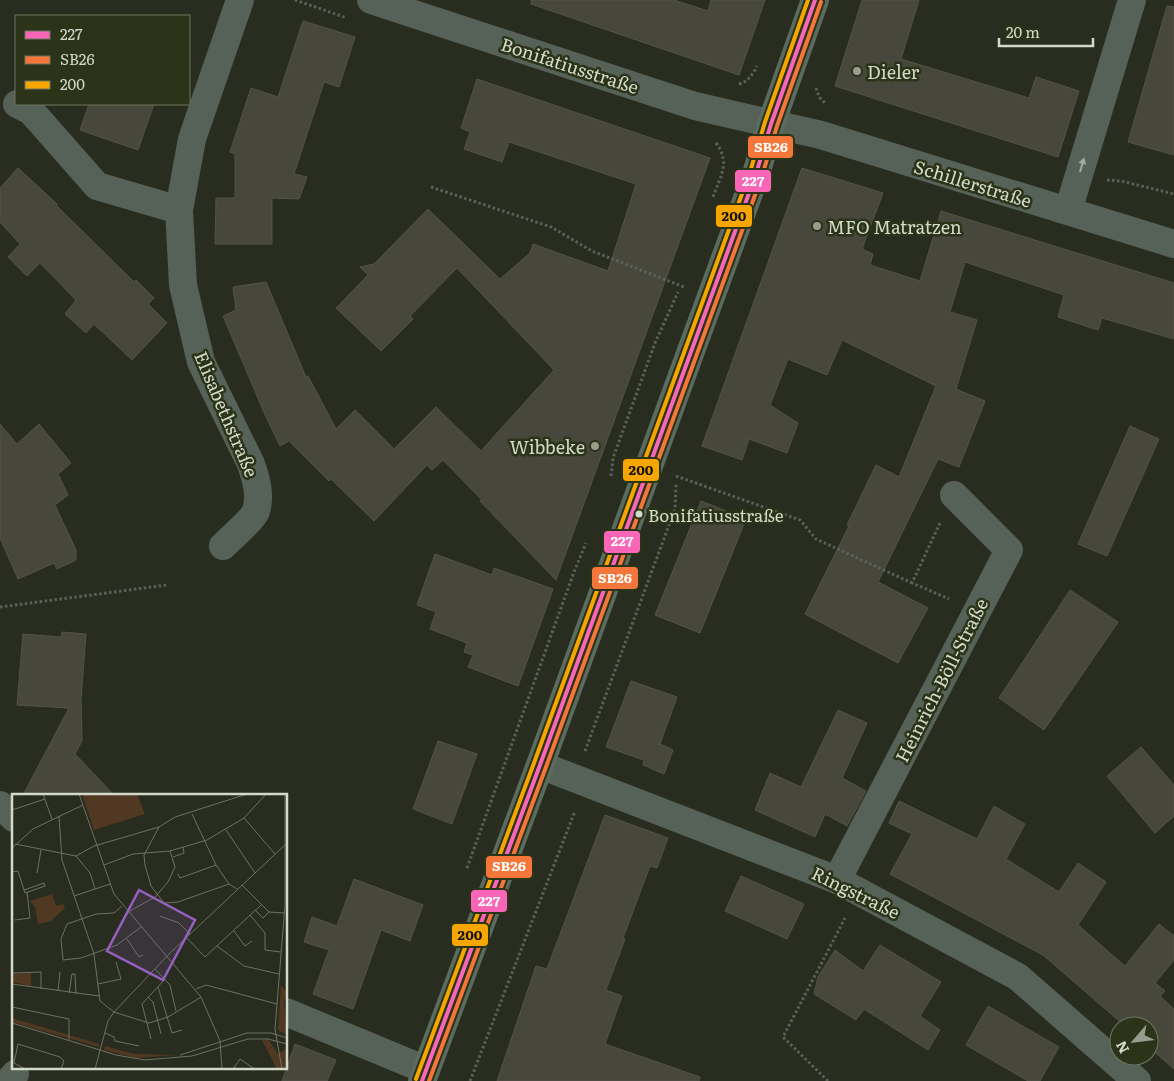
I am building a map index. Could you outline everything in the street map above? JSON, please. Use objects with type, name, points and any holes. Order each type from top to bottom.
[{"type":"main road","points":[[424,1075],[756,174],[771,124],[815,0]]},
{"type":"street","name":"Elisabethstraße","points":[[223,546],[256,513],[258,495],[256,477],[201,362],[182,285],[179,210],[192,139],[240,0]]},
{"type":"street","name":"Bonifatiusstraße","points":[[371,0],[695,106],[771,124]]},
{"type":"street","points":[[1068,211],[1132,0]]},
{"type":"street","points":[[0,95],[15,103]]},
{"type":"street","points":[[18,105],[31,111],[96,186],[179,210]]},
{"type":"street","name":"Schillerstraße","points":[[771,124],[821,135],[1174,244]]},
{"type":"street","name":"Heinrich-Böll-Straße","points":[[848,885],[977,611],[1009,550],[954,495]]},
{"type":"street","name":"Ringstraße","points":[[540,764],[848,885],[1018,977],[1137,1081]]},
{"type":"street","points":[[0,805],[12,816]]},
{"type":"street","points":[[288,1013],[424,1075]]},
{"type":"path","points":[[295,0],[349,18]]},
{"type":"path","points":[[734,86],[744,83],[757,68]]},
{"type":"path","points":[[817,79],[816,88],[819,97],[829,109],[821,135]]},
{"type":"path","points":[[712,137],[720,148],[725,163],[712,198]]},
{"type":"path","points":[[1078,177],[1121,181],[1174,194]]},
{"type":"path","points":[[431,187],[551,227],[592,251],[710,297]]},
{"type":"path","points":[[611,482],[613,458],[655,343],[684,277]]},
{"type":"path","points":[[649,464],[676,477],[800,520],[816,539],[977,611]]},
{"type":"path","points":[[470,1081],[580,798],[585,748],[676,509],[676,477],[679,467]]},
{"type":"path","points":[[912,582],[954,495]]},
{"type":"path","points":[[464,875],[567,590],[589,537]]},
{"type":"path","points":[[0,607],[168,585]]},
{"type":"path","points":[[828,1081],[784,1037],[848,885]]},
{"type":"building","points":[[531,0],[674,0],[708,11],[711,0],[765,0],[739,75],[531,4]]},
{"type":"building","points":[[862,0],[919,0],[901,59],[1029,98],[1036,77],[1079,91],[1058,157],[835,86]]},
{"type":"building","points":[[1167,6],[1174,7],[1174,155],[1128,142]]},
{"type":"building","points":[[303,21],[355,37],[339,87],[324,82],[294,174],[307,177],[299,199],[272,198],[272,244],[215,244],[216,198],[235,198],[235,154],[230,152],[251,88],[278,97]]},
{"type":"building","points":[[477,79],[710,158],[556,580],[443,460],[432,470],[427,465],[374,521],[331,479],[329,481],[289,441],[280,446],[223,316],[236,310],[233,287],[266,282],[306,377],[308,376],[336,429],[355,410],[394,449],[436,407],[481,451],[554,370],[457,268],[410,316],[413,319],[381,351],[336,308],[368,275],[360,267],[374,264],[428,209],[500,279],[530,253],[533,244],[608,271],[636,184],[509,142],[502,162],[464,149],[470,132],[461,128]]},
{"type":"building","points":[[89,105],[154,105],[138,150],[80,130]]},
{"type":"building","points":[[18,168],[57,204],[134,282],[136,280],[154,298],[148,304],[167,323],[132,360],[94,324],[86,333],[65,314],[76,300],[40,263],[27,276],[8,257],[20,244],[0,222],[0,188]]},
{"type":"building","points":[[802,168],[883,193],[862,249],[873,254],[870,265],[920,281],[941,211],[1174,283],[1174,339],[1102,318],[1098,330],[1058,317],[1064,295],[965,262],[950,312],[977,320],[956,389],[985,401],[959,467],[938,459],[878,582],[928,608],[898,663],[805,614],[849,526],[847,525],[876,465],[899,477],[936,386],[842,340],[827,375],[788,359],[770,405],[798,423],[787,453],[749,439],[742,460],[702,446]]},
{"type":"building","points":[[0,424],[17,444],[39,424],[71,463],[58,474],[68,495],[55,505],[76,550],[76,560],[57,569],[54,563],[18,579],[0,538]]},
{"type":"building","points":[[1130,426],[1159,439],[1107,556],[1078,544]]},
{"type":"building","points":[[701,501],[746,519],[700,633],[655,615]]},
{"type":"building","points":[[435,554],[492,575],[494,568],[553,589],[518,686],[468,667],[473,655],[464,652],[467,643],[430,629],[436,612],[417,605]]},
{"type":"building","points":[[1070,590],[1118,622],[1044,730],[999,698]]},
{"type":"building","points":[[62,632],[86,634],[81,700],[82,741],[75,754],[113,794],[24,794],[69,708],[17,705],[23,634],[61,637]]},
{"type":"building","points":[[631,681],[677,697],[660,744],[673,750],[664,774],[643,765],[644,760],[606,747]]},
{"type":"building","points":[[838,710],[867,723],[842,778],[866,791],[847,826],[825,814],[815,837],[755,810],[770,773],[801,787]]},
{"type":"building","points":[[438,741],[477,754],[452,824],[413,809]]},
{"type":"building","points":[[1141,747],[1174,785],[1174,816],[1155,833],[1107,776]]},
{"type":"building","points":[[899,801],[977,839],[994,806],[1025,824],[1006,859],[1059,892],[1078,863],[1106,882],[1078,925],[1125,966],[1159,924],[1174,936],[1174,960],[1155,983],[1165,991],[1160,996],[1174,1009],[1174,1069],[1159,1056],[1159,1016],[1113,1016],[1043,955],[890,874],[912,834],[889,823]]},
{"type":"building","points":[[605,815],[668,838],[657,868],[650,866],[606,990],[622,996],[605,1044],[700,1077],[699,1081],[497,1081],[536,966],[547,969]]},
{"type":"building","points":[[741,876],[804,904],[787,939],[725,911]]},
{"type":"building","points":[[354,879],[423,905],[410,941],[381,930],[353,1009],[313,994],[329,950],[304,942],[312,917],[337,926]]},
{"type":"building","points":[[880,945],[941,982],[920,1016],[940,1030],[928,1050],[864,1009],[856,1020],[814,994],[818,977],[835,950],[863,971]]},
{"type":"building","points":[[988,1006],[1059,1047],[1040,1081],[1028,1081],[966,1045]]},
{"type":"building","points":[[295,1044],[336,1060],[327,1081],[282,1081]]},
{"type":"transit line","name":"200","points":[[416,1079],[534,763],[750,172],[765,122],[808,0]]},
{"type":"transit line","name":"227","points":[[422,1081],[540,765],[756,174],[771,124],[815,0]]},
{"type":"transit line","name":"SB26","points":[[429,1081],[762,176],[777,126],[821,2]]},
{"type":"place","name":"Dieler","points":[[857,71]]},
{"type":"place","name":"MFO Matratzen","points":[[817,226]]},
{"type":"place","name":"Wibbeke","points":[[595,446]]},
{"type":"place","name":"Bonifatiusstraße","points":[[639,514]]}]
